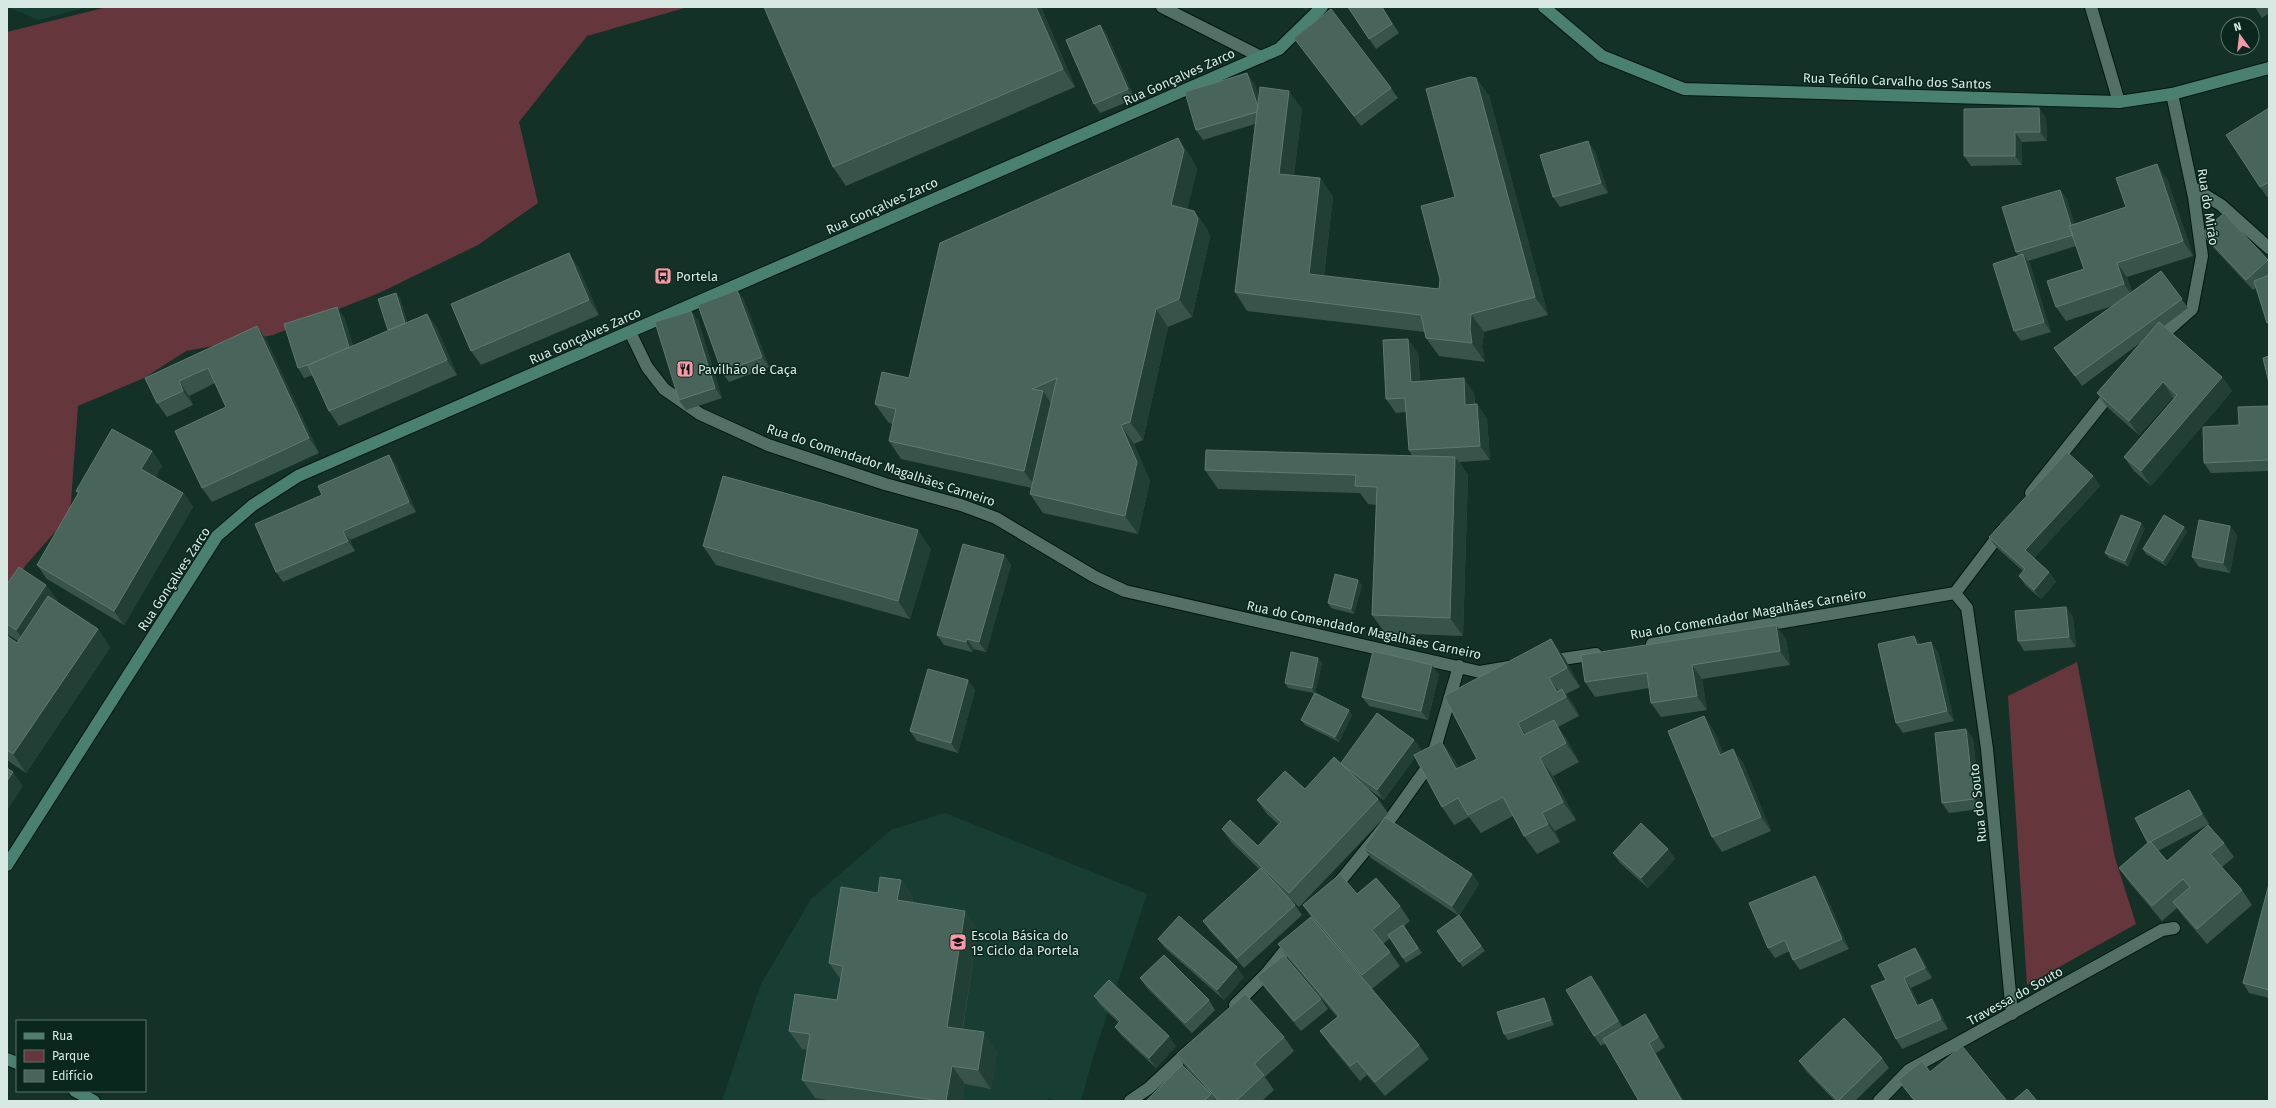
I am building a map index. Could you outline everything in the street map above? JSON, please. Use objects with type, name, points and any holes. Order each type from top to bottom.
[{"type":"street","points":[[1162,7],[1261,57]]},
{"type":"street","name":"Rua Gonçalves Zarco","points":[[7,865],[217,536],[253,505],[298,476],[1261,57],[1278,49],[1322,7]]},
{"type":"street","name":"Rua Teófilo Carvalho dos Santos","points":[[1544,7],[1602,56],[1684,89],[2119,102],[2172,94],[2269,68]]},
{"type":"street","points":[[2091,7],[2119,102]]},
{"type":"street","name":"Rua do Mirão","points":[[2150,346],[2192,309],[2202,256],[2192,188],[2172,94]]},
{"type":"street","points":[[2192,188],[2221,205],[2269,248]]},
{"type":"street","name":"Rua do Comendador Magalhães Carneiro","points":[[630,332],[647,367],[664,389],[700,414],[768,445],[885,484],[961,505],[996,518],[1095,577],[1125,591],[1480,672],[1519,666]]},
{"type":"street","points":[[2025,501],[2120,381]]},
{"type":"street","points":[[1955,593],[2011,519]]},
{"type":"street","name":"Rua do Comendador Magalhães Carneiro","points":[[1637,647],[1955,593]]},
{"type":"street","name":"Rua do Souto","points":[[1955,593],[1967,608],[1986,749],[2012,1014]]},
{"type":"street","points":[[1535,663],[1606,652]]},
{"type":"street","points":[[1326,900],[1386,825],[1432,762],[1459,666]]},
{"type":"street","name":"Travessa do Souto","points":[[1879,1101],[1909,1070],[2162,930],[2174,928]]},
{"type":"street","points":[[1226,1014],[1266,974],[1301,931]]},
{"type":"street","points":[[1130,1101],[1149,1088],[1198,1042]]},
{"type":"street","points":[[1140,1101],[1149,1088]]},
{"type":"street","points":[[77,1092],[94,1101]]},
{"type":"shaded area","points":[[7,7],[88,7],[39,20]]},
{"type":"shaded area","name":"Escola Básica do 1º Ciclo da Portela","points":[[945,813],[1147,894],[1094,1054],[1081,1101],[1058,1101],[1049,1098],[1046,1101],[722,1101],[760,986],[811,899],[891,830]]},
{"type":"green space","points":[[107,7],[688,7],[587,36],[519,122],[538,203],[478,245],[379,293],[273,335],[186,351],[144,378],[78,406],[70,515],[25,566],[7,596],[7,32]]},
{"type":"green space","points":[[2077,662],[2115,858],[2136,924],[2027,985],[2008,696]]},
{"type":"building","points":[[764,7],[1036,7],[1063,69],[833,167]]},
{"type":"building","points":[[1348,7],[1382,7],[1392,24],[1369,39]]},
{"type":"building","points":[[1331,9],[1391,88],[1354,116],[1294,38]]},
{"type":"building","points":[[1100,25],[1128,89],[1094,104],[1066,40]]},
{"type":"building","points":[[1247,73],[1258,107],[1257,112],[1196,130],[1185,92]]},
{"type":"building","points":[[1470,77],[1476,78],[1535,297],[1471,314],[1470,329],[1472,343],[1426,338],[1421,315],[1235,292],[1260,87],[1289,91],[1279,174],[1320,178],[1309,274],[1439,289],[1440,279],[1421,206],[1455,197],[1426,89]]},
{"type":"building","points":[[2039,108],[2040,132],[2015,132],[2015,156],[1964,156],[1964,109]]},
{"type":"building","points":[[2269,108],[2269,182],[2260,187],[2226,135]]},
{"type":"building","points":[[1178,138],[1184,150],[1171,205],[1194,211],[1198,219],[1179,299],[1156,309],[1130,422],[1121,425],[1137,462],[1125,516],[1030,494],[1057,378],[1032,389],[1043,391],[1024,471],[889,441],[896,409],[875,404],[882,372],[909,378],[940,243]]},
{"type":"building","points":[[1588,141],[1601,183],[1553,197],[1540,155]]},
{"type":"building","points":[[2157,164],[2183,241],[2117,263],[2124,284],[2056,307],[2047,281],[2084,269],[2069,226],[2126,207],[2116,178]]},
{"type":"building","points":[[2060,190],[2071,225],[2069,226],[2073,235],[2016,252],[2002,207]]},
{"type":"building","points":[[2224,213],[2268,260],[2246,280],[2202,233]]},
{"type":"building","points":[[569,253],[589,300],[471,351],[451,304]]},
{"type":"building","points":[[2023,254],[2044,322],[2014,331],[1993,264]]},
{"type":"building","points":[[2161,271],[2182,299],[2075,376],[2054,348]]},
{"type":"building","points":[[2269,275],[2269,322],[2267,323],[2254,281]]},
{"type":"building","points":[[737,290],[762,357],[722,372],[698,305]]},
{"type":"building","points":[[396,293],[405,323],[388,330],[378,299]]},
{"type":"building","points":[[337,307],[349,347],[311,364],[298,368],[284,324]]},
{"type":"building","points":[[691,311],[715,388],[679,400],[655,322]]},
{"type":"building","points":[[427,314],[447,360],[329,411],[308,365]]},
{"type":"building","points":[[2159,322],[2222,377],[2141,471],[2124,457],[2177,395],[2163,382],[2129,421],[2097,393]]},
{"type":"building","points":[[257,326],[309,438],[202,488],[175,431],[226,407],[208,368],[179,381],[183,391],[157,403],[145,378]]},
{"type":"building","points":[[1408,339],[1411,382],[1464,378],[1465,405],[1477,404],[1480,446],[1409,450],[1405,398],[1386,399],[1383,340]]},
{"type":"building","points":[[2269,356],[2269,383],[2263,358]]},
{"type":"building","points":[[2269,406],[2269,460],[2204,463],[2203,427],[2239,425],[2238,407]]},
{"type":"building","points":[[112,429],[152,451],[141,469],[183,493],[114,611],[37,565],[79,492],[76,491]]},
{"type":"building","points":[[1206,450],[1455,457],[1450,618],[1372,615],[1377,487],[1355,486],[1356,475],[1205,470]]},
{"type":"building","points":[[2067,452],[2093,476],[2025,550],[2049,572],[2034,590],[2019,576],[2025,569],[1989,537]]},
{"type":"building","points":[[389,455],[409,502],[343,531],[348,541],[276,572],[255,524],[322,495],[318,486]]},
{"type":"building","points":[[723,476],[918,530],[898,601],[703,546]]},
{"type":"building","points":[[2121,515],[2141,523],[2125,561],[2105,553]]},
{"type":"building","points":[[2164,515],[2184,527],[2163,561],[2143,549]]},
{"type":"building","points":[[2199,520],[2230,526],[2223,563],[2192,557]]},
{"type":"building","points":[[963,544],[1004,555],[979,642],[967,639],[966,642],[937,635]]},
{"type":"building","points":[[19,567],[46,585],[16,630],[7,624],[7,584]]},
{"type":"building","points":[[1335,574],[1358,580],[1351,609],[1328,603]]},
{"type":"building","points":[[48,596],[98,629],[13,754],[7,750],[7,636],[17,643]]},
{"type":"building","points":[[2066,607],[2069,637],[2018,641],[2015,611]]},
{"type":"building","points":[[1776,625],[1780,651],[1692,665],[1697,696],[1651,703],[1647,673],[1585,682],[1581,655]]},
{"type":"building","points":[[1914,636],[1917,645],[1931,642],[1947,711],[1896,723],[1878,644]]},
{"type":"building","points":[[1551,639],[1567,668],[1549,678],[1557,692],[1562,689],[1566,697],[1518,723],[1524,735],[1554,720],[1566,743],[1540,758],[1563,802],[1542,813],[1548,824],[1524,836],[1503,797],[1468,815],[1458,798],[1442,807],[1414,755],[1441,741],[1456,769],[1477,759],[1444,696]]},
{"type":"building","points":[[1373,651],[1432,665],[1421,711],[1362,697]]},
{"type":"building","points":[[1291,652],[1318,658],[1312,688],[1285,683]]},
{"type":"building","points":[[928,669],[968,680],[951,743],[910,731]]},
{"type":"building","points":[[1315,693],[1349,710],[1335,737],[1301,720]]},
{"type":"building","points":[[1377,713],[1414,740],[1377,790],[1341,763]]},
{"type":"building","points":[[1704,716],[1720,755],[1733,749],[1761,817],[1712,837],[1668,731]]},
{"type":"building","points":[[1966,729],[1974,799],[1942,803],[1935,733]]},
{"type":"building","points":[[1334,757],[1378,799],[1289,893],[1222,829],[1230,820],[1258,846],[1281,822],[1257,800],[1285,771],[1305,789]]},
{"type":"building","points":[[7,768],[13,772],[7,781]]},
{"type":"building","points":[[2189,790],[2202,814],[2148,843],[2135,818]]},
{"type":"building","points":[[1385,817],[1472,874],[1452,906],[1364,848]]},
{"type":"building","points":[[1641,823],[1668,849],[1641,878],[1613,853]]},
{"type":"building","points":[[2208,825],[2224,843],[2210,854],[2242,890],[2197,929],[2173,902],[2190,887],[2183,879],[2152,906],[2119,868],[2150,841],[2167,861]]},
{"type":"building","points":[[1261,868],[1295,905],[1237,958],[1203,921]]},
{"type":"building","points":[[1340,874],[1357,894],[1376,878],[1400,906],[1372,930],[1390,952],[1362,975],[1303,905]]},
{"type":"building","points":[[1815,876],[1842,939],[1793,960],[1785,940],[1768,948],[1749,903]]},
{"type":"building","points":[[880,877],[901,880],[897,900],[965,911],[947,1027],[984,1032],[978,1070],[952,1066],[946,1101],[802,1080],[810,1034],[789,1031],[795,994],[837,1000],[843,966],[829,963],[841,887],[878,893]]},
{"type":"building","points":[[2269,884],[2269,990],[2243,983]]},
{"type":"building","points":[[1459,915],[1481,946],[1459,962],[1437,931]]},
{"type":"building","points":[[1179,916],[1237,967],[1217,990],[1158,939]]},
{"type":"building","points":[[1311,917],[1419,1045],[1375,1082],[1357,1061],[1350,1066],[1320,1031],[1339,1016],[1278,944]]},
{"type":"building","points":[[1403,925],[1418,948],[1403,958],[1388,935]]},
{"type":"building","points":[[1915,948],[1925,968],[1904,978],[1917,1006],[1932,999],[1941,1019],[1896,1039],[1871,986],[1886,980],[1878,965]]},
{"type":"building","points":[[1164,955],[1209,1000],[1185,1023],[1140,978]]},
{"type":"building","points":[[1284,955],[1321,999],[1294,1021],[1257,977]]},
{"type":"building","points":[[1591,976],[1618,1021],[1594,1036],[1566,990]]},
{"type":"building","points":[[1109,980],[1169,1036],[1149,1058],[1115,1027],[1120,1021],[1094,996]]},
{"type":"building","points":[[1245,994],[1284,1037],[1254,1064],[1264,1075],[1236,1101],[1219,1101],[1177,1054]]},
{"type":"building","points":[[1544,998],[1551,1020],[1504,1034],[1497,1012]]},
{"type":"building","points":[[1645,1014],[1658,1037],[1649,1043],[1682,1101],[1639,1101],[1603,1039]]},
{"type":"building","points":[[1844,1018],[1882,1058],[1838,1101],[1799,1061]]},
{"type":"building","points":[[1962,1046],[2007,1101],[1915,1101],[1898,1080],[1922,1061],[1930,1072]]},
{"type":"building","points":[[1182,1065],[1211,1094],[1204,1101],[1146,1101]]},
{"type":"building","points":[[2027,1089],[2037,1101],[2013,1101]]},
{"type":"place","name":"Portela","points":[[663,276]]},
{"type":"place","name":"Pavilhão de Caça","points":[[685,369]]},
{"type":"place","name":"Escola Básica do 1º Ciclo da Portela","points":[[958,942]]}]
